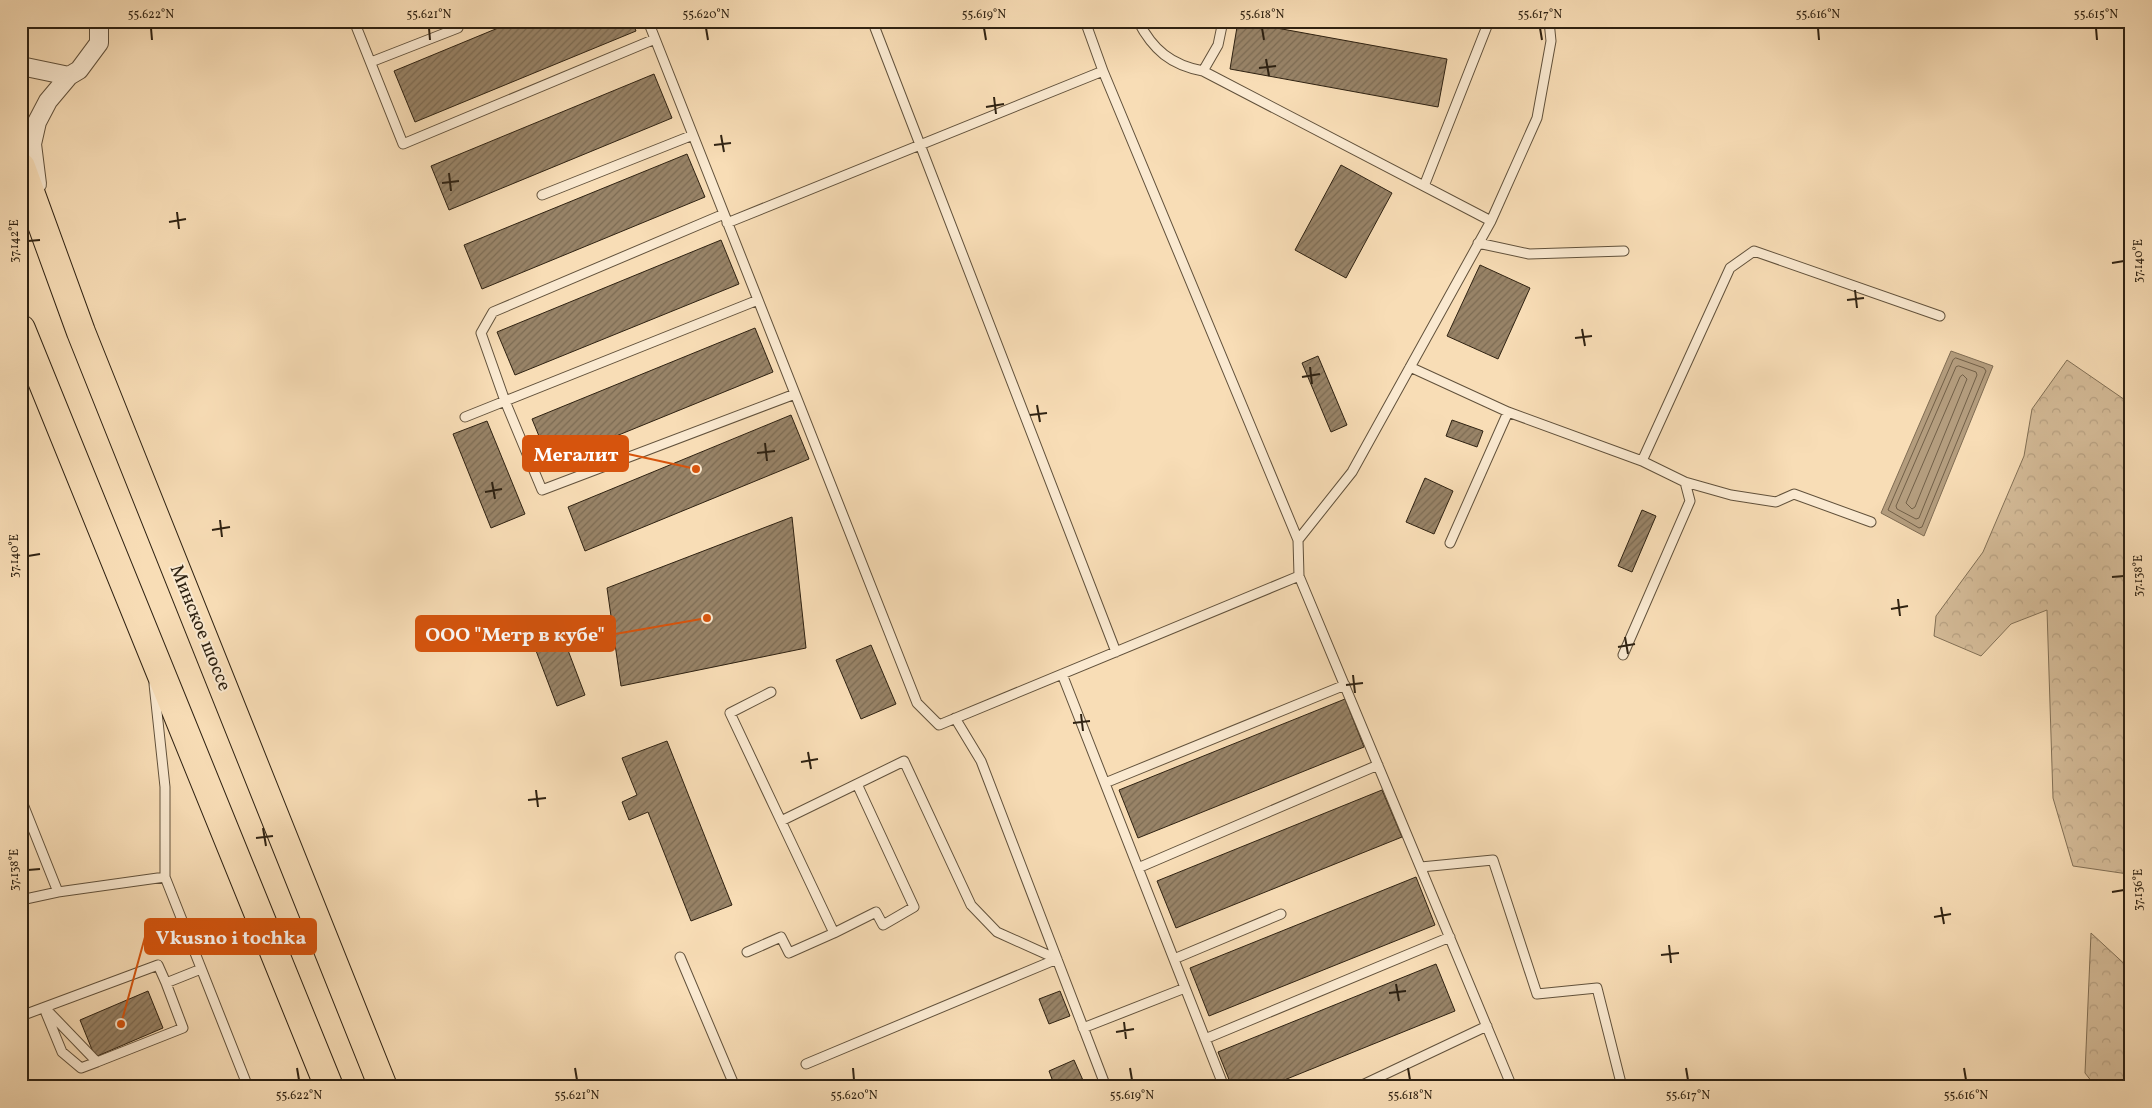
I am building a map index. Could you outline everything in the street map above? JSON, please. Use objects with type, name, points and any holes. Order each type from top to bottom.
[{"type":"highway","name":"Минское шоссе","points":[[21,168],[85,341],[383,1087]]},
{"type":"highway","points":[[21,330],[330,1087]]},
{"type":"street","points":[[44,231],[33,158],[33,134],[44,107],[69,76],[79,70],[99,43],[99,21]]},
{"type":"street","points":[[21,66],[69,76]]},
{"type":"lane","points":[[354,21],[404,144],[655,40]]},
{"type":"lane","points":[[648,21],[917,703],[939,724],[1299,576]]},
{"type":"lane","points":[[874,21],[875,28],[1116,652]]},
{"type":"lane","points":[[1085,21],[1103,71],[1298,540],[1299,576],[1512,1087]]},
{"type":"lane","points":[[1138,21],[1149,42],[1182,67],[1203,71],[1491,220]]},
{"type":"lane","points":[[1203,71],[1218,45],[1224,21]]},
{"type":"lane","points":[[1424,186],[1489,21]]},
{"type":"lane","points":[[1298,540],[1352,472],[1491,220],[1537,118],[1551,41],[1549,21]]},
{"type":"lane","points":[[371,62],[458,28]]},
{"type":"lane","points":[[795,394],[542,490],[481,333],[493,312],[726,219],[920,145],[1103,71]]},
{"type":"lane","points":[[542,195],[693,135]]},
{"type":"lane","points":[[1478,243],[1529,254],[1624,251]]},
{"type":"lane","points":[[1642,461],[1730,268],[1754,251],[1940,316]]},
{"type":"lane","points":[[465,417],[758,300]]},
{"type":"lane","points":[[1410,367],[1508,412],[1642,461],[1685,482],[1731,495],[1776,502],[1794,494],[1871,522]]},
{"type":"lane","points":[[1450,543],[1508,412]]},
{"type":"lane","points":[[1622,656],[1690,501],[1685,482]]},
{"type":"lane","points":[[149,642],[165,787],[165,877],[248,1087]]},
{"type":"lane","points":[[1062,674],[1224,1087]]},
{"type":"lane","points":[[1104,783],[1345,685]]},
{"type":"lane","points":[[771,692],[730,713],[834,932]]},
{"type":"lane","points":[[955,718],[981,762],[1106,1087]]},
{"type":"lane","points":[[781,821],[904,761],[971,905],[997,932],[1057,960]]},
{"type":"lane","points":[[1138,868],[1378,765]]},
{"type":"lane","points":[[747,952],[781,937],[789,953],[876,912],[883,925],[914,907],[857,784]]},
{"type":"lane","points":[[21,798],[58,892]]},
{"type":"lane","points":[[1421,867],[1494,860],[1537,994],[1597,988],[1622,1087]]},
{"type":"lane","points":[[21,900],[58,892],[165,877]]},
{"type":"lane","points":[[1174,959],[1281,914]]},
{"type":"lane","points":[[1205,1039],[1450,937]]},
{"type":"lane","points":[[680,957],[734,1087]]},
{"type":"lane","points":[[806,1064],[1057,960]]},
{"type":"lane","points":[[21,1016],[158,965],[184,1028],[81,1068],[62,1052],[44,1008]]},
{"type":"lane","points":[[166,983],[201,968]]},
{"type":"lane","points":[[1083,1028],[1185,988]]},
{"type":"lane","points":[[44,1008],[97,1062]]},
{"type":"lane","points":[[1358,1087],[1487,1026]]},
{"type":"green space","points":[[2067,360],[2128,402],[2131,402],[2131,868],[2128,874],[2073,866],[2053,798],[2047,610],[2011,624],[1981,656],[1934,636],[1936,616],[1983,552],[2024,456],[2032,409]]},
{"type":"green space","points":[[2091,933],[2131,970],[2131,1087],[2096,1087],[2085,1073]]},
{"type":"water","points":[[1951,351],[1993,366],[1924,536],[1881,513]]},
{"type":"building","points":[[515,21],[632,21],[636,31],[415,122],[394,71]]},
{"type":"building","points":[[1238,21],[1447,59],[1438,107],[1230,69]]},
{"type":"building","points":[[654,74],[672,118],[449,210],[431,166]]},
{"type":"building","points":[[687,154],[705,197],[482,289],[464,245]]},
{"type":"building","points":[[1341,165],[1392,193],[1346,278],[1295,250]]},
{"type":"building","points":[[721,240],[739,284],[515,375],[497,332]]},
{"type":"building","points":[[1480,265],[1530,288],[1498,359],[1447,336]]},
{"type":"building","points":[[755,328],[773,372],[550,463],[532,419]]},
{"type":"building","points":[[1318,356],[1347,425],[1331,432],[1302,363]]},
{"type":"building","points":[[791,415],[809,459],[585,551],[568,507]]},
{"type":"building","points":[[1452,420],[1483,431],[1477,447],[1446,436]]},
{"type":"building","points":[[487,421],[525,514],[491,528],[453,434]]},
{"type":"building","points":[[1425,478],[1453,491],[1434,534],[1406,522]]},
{"type":"building","points":[[1642,510],[1656,516],[1632,572],[1618,566]]},
{"type":"building","points":[[792,517],[806,648],[621,686],[607,588]]},
{"type":"building","points":[[555,616],[585,695],[557,706],[527,627]]},
{"type":"building","points":[[871,645],[896,704],[861,719],[836,660]]},
{"type":"building","points":[[1345,699],[1364,747],[1138,838],[1119,790]]},
{"type":"building","points":[[667,741],[732,905],[691,921],[648,812],[629,820],[622,802],[637,795],[622,758]]},
{"type":"building","points":[[1382,790],[1402,837],[1176,928],[1157,881]]},
{"type":"building","points":[[1416,877],[1435,925],[1209,1016],[1190,968]]},
{"type":"building","points":[[1436,964],[1455,1011],[1267,1087],[1232,1087],[1218,1052]]},
{"type":"building","points":[[148,991],[163,1028],[95,1057],[80,1020]]},
{"type":"building","points":[[1060,991],[1070,1016],[1049,1024],[1039,999]]},
{"type":"building","points":[[1074,1060],[1086,1087],[1055,1087],[1049,1071]]},
{"type":"place","name":"Мегалит","points":[[696,469]]},
{"type":"place","name":"ООО \"Метр в кубе\"","points":[[707,618]]},
{"type":"place","name":"Vkusno i tochka","points":[[121,1024]]}]
